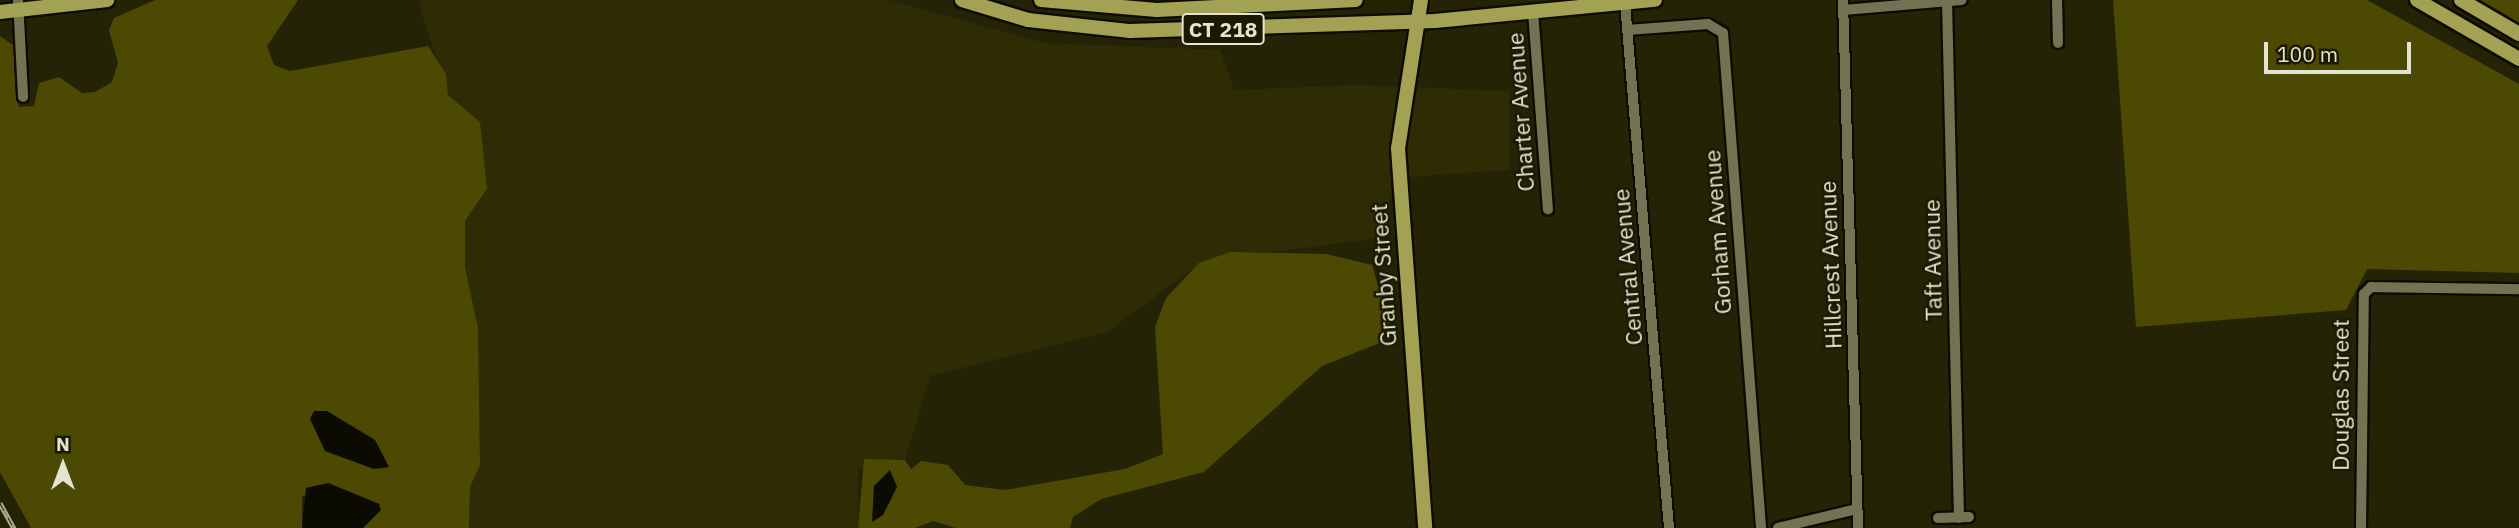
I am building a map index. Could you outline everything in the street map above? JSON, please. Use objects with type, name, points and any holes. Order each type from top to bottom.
[{"type":"main road","points":[[0,12],[19,6],[107,0]]},
{"type":"main road","name":"CT 218","points":[[962,0],[1028,20],[1130,31],[1419,21],[1655,0]]},
{"type":"main road","points":[[1028,20],[1032,0]]},
{"type":"main road","name":"CT 218","points":[[1041,0],[1133,10],[1210,4],[1356,0]]},
{"type":"main road","name":"Granby Street","points":[[1421,0],[1398,148],[1425,528]]},
{"type":"main road","points":[[2417,0],[2519,59]]},
{"type":"main road","points":[[2461,0],[2519,34]]},
{"type":"street","points":[[1843,5],[1962,0]]},
{"type":"street","points":[[2057,0],[2058,43]]},
{"type":"street","name":"Taft Avenue","points":[[1938,518],[1964,517],[1947,1]]},
{"type":"street","name":"Central Avenue","points":[[1625,3],[1669,528]]},
{"type":"street","name":"Hillcrest Avenue","points":[[1843,5],[1858,528]]},
{"type":"street","points":[[19,6],[23,97]]},
{"type":"street","name":"Charter Avenue","points":[[1533,11],[1548,209]]},
{"type":"street","name":"Gorham Avenue","points":[[1627,30],[1709,24],[1723,34],[1760,528]]},
{"type":"street","name":"Douglas Street","points":[[2361,528],[2364,294],[2371,287],[2519,289]]},
{"type":"street","points":[[1778,528],[1857,509]]},
{"type":"shaded area","points":[[155,0],[298,0],[267,46],[274,65],[290,71],[428,46],[446,74],[448,95],[480,122],[487,189],[465,221],[465,267],[478,328],[480,465],[470,487],[469,528],[363,528],[379,504],[328,483],[302,497],[302,528],[31,528],[0,472],[0,36],[13,45],[19,107],[34,106],[39,83],[59,77],[82,93],[95,92],[112,82],[118,63],[109,30],[114,18]]},
{"type":"shaded area","points":[[418,0],[889,0],[1045,43],[1220,50],[1234,90],[1356,85],[1510,91],[1510,170],[1393,178],[1386,237],[1204,261],[1107,332],[930,376],[905,460],[858,470],[858,528],[469,528],[470,487],[480,465],[478,328],[465,267],[465,221],[484,195],[481,128],[448,95]]},
{"type":"shaded area","points":[[2113,0],[2367,0],[2519,84],[2519,273],[2367,269],[2346,310],[2136,327]]},
{"type":"shaded area","points":[[2480,0],[2519,0],[2519,26]]},
{"type":"shaded area","points":[[1230,252],[1326,254],[1372,265],[1389,323],[1387,340],[1322,366],[1204,472],[1101,499],[1073,517],[1070,528],[956,528],[933,521],[915,528],[858,528],[864,459],[905,460],[911,469],[921,461],[948,465],[965,485],[1005,490],[1125,469],[1163,454],[1155,327],[1166,298],[1199,263]]},
{"type":"shaded area","points":[[314,411],[327,411],[375,440],[389,467],[374,469],[325,451],[310,419]]},
{"type":"shaded area","points":[[890,470],[897,487],[883,515],[872,522],[874,486]]},
{"type":"shaded area","points":[[328,483],[379,504],[381,510],[363,528],[302,528],[306,488]]},
{"type":"railway","points":[[0,503],[14,528]]}]
